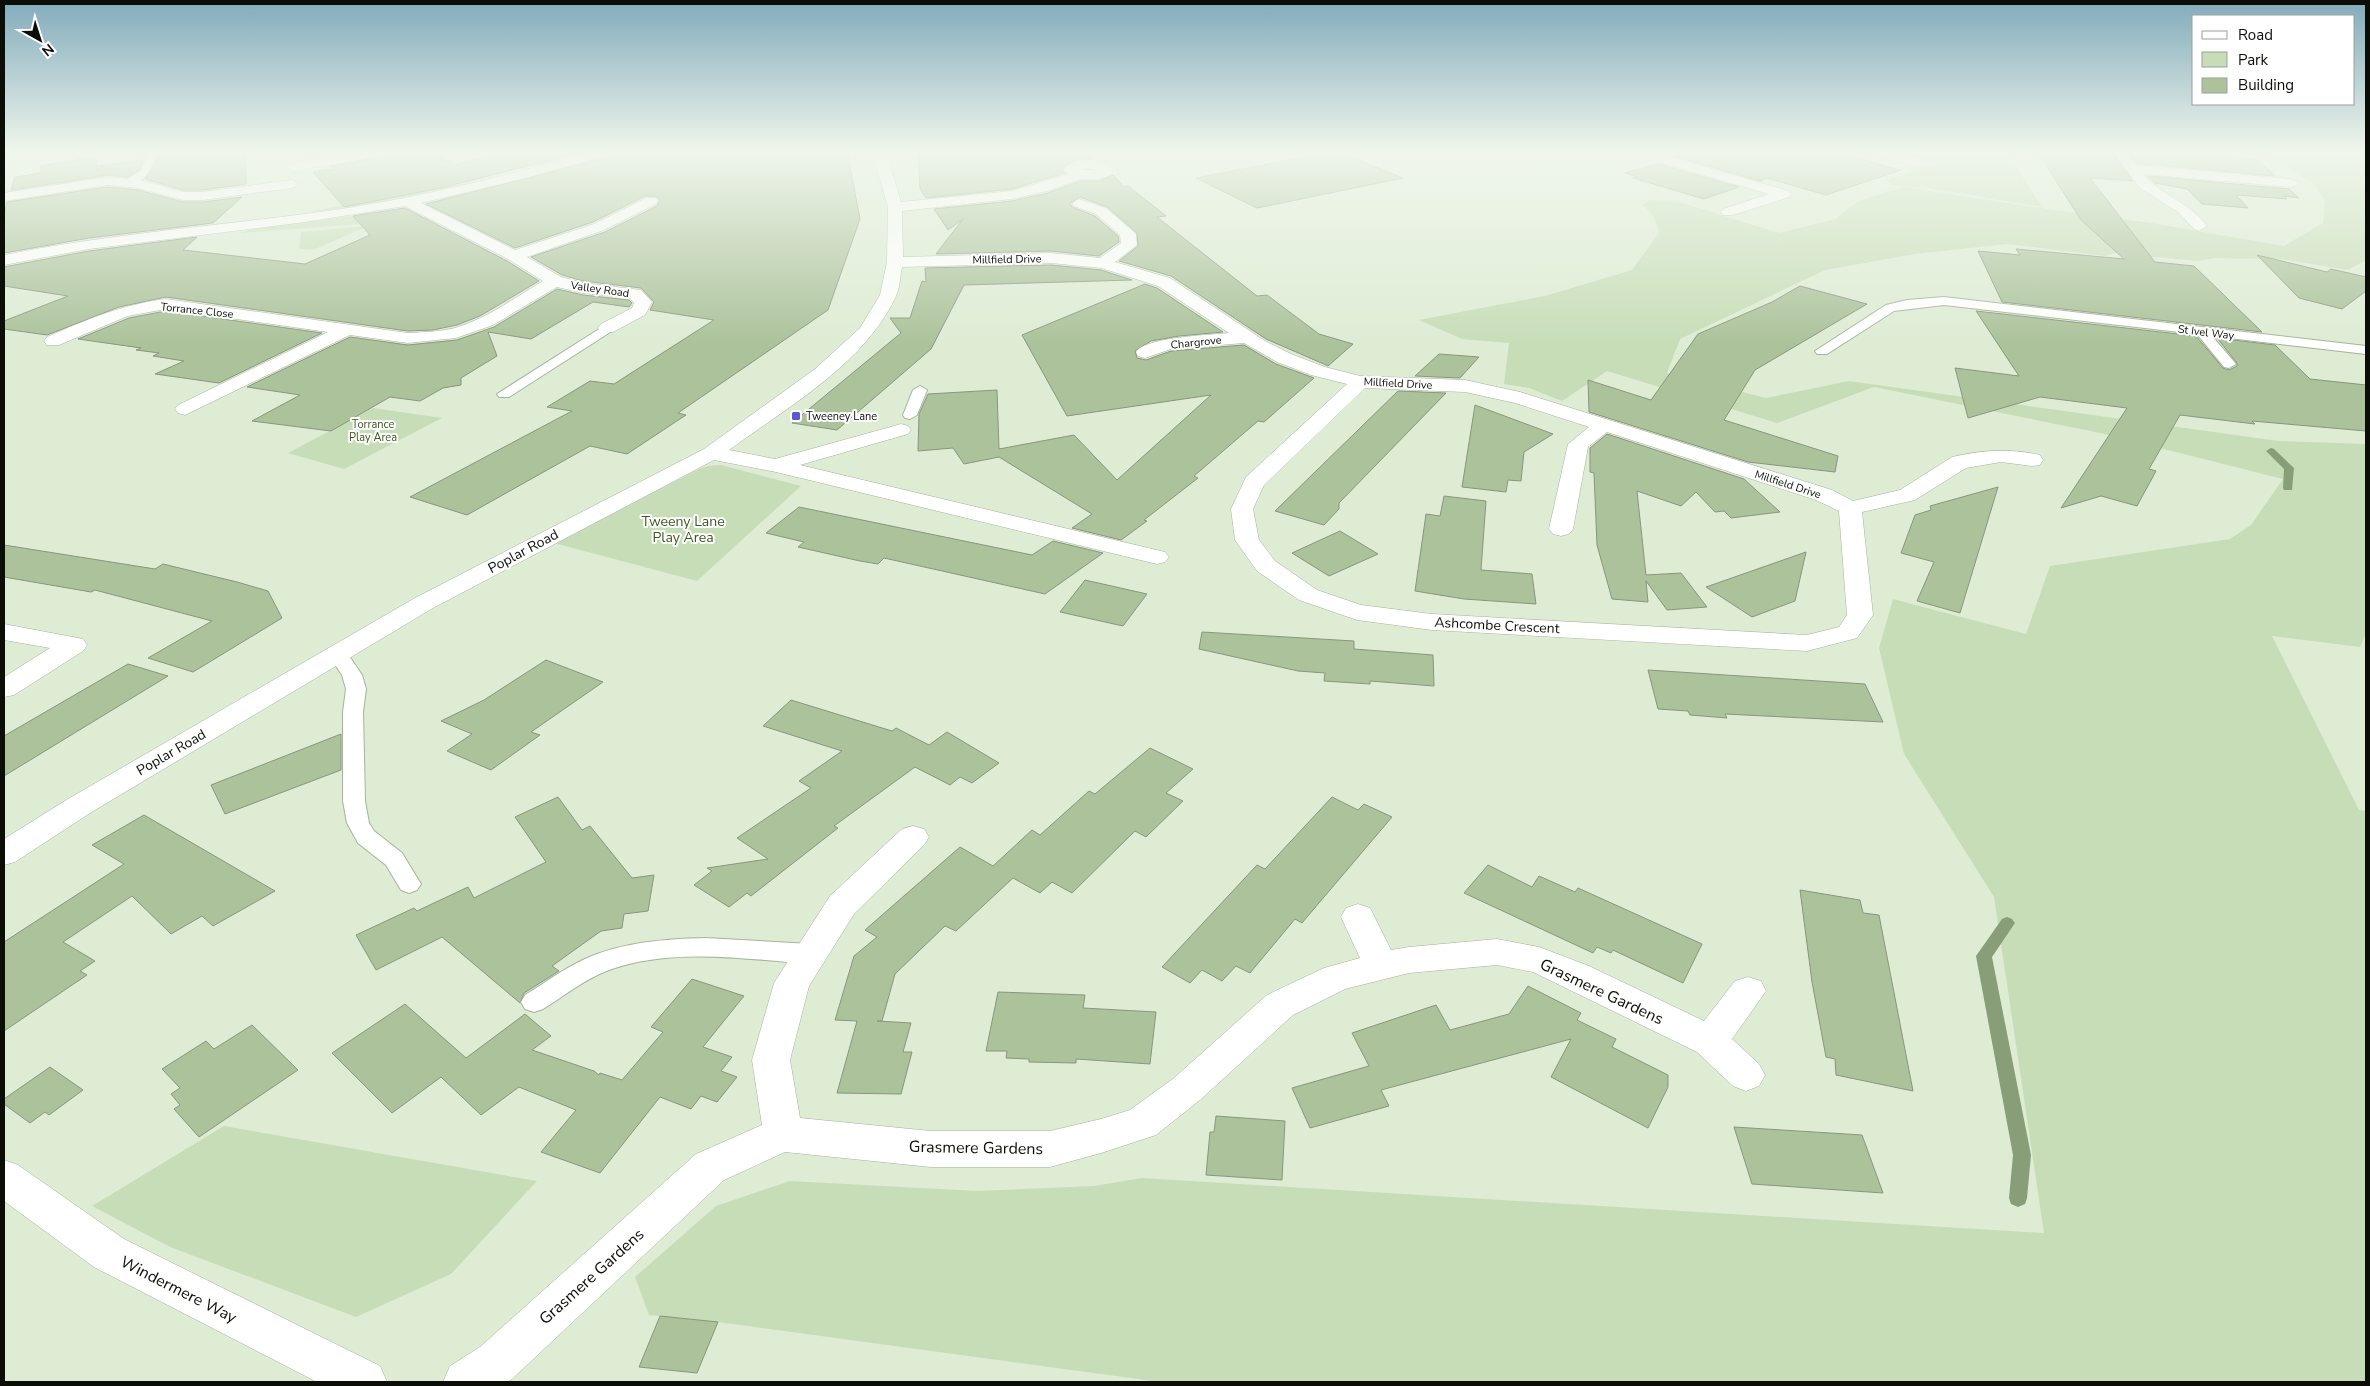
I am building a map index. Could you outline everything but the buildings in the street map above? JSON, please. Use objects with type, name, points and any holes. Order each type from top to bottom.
[{"type":"street","points":[[4,260],[248,216]]},
{"type":"street","name":"Valley Road","points":[[435,216],[514,256],[556,281],[583,288],[635,294],[643,302],[639,311],[607,328]]},
{"type":"street","points":[[514,256],[599,228],[623,216]]},
{"type":"street","name":"Poplar Road","points":[[4,854],[87,801],[424,603],[711,453],[763,417],[822,373],[867,331],[888,295],[896,262],[895,216]]},
{"type":"street","points":[[1103,263],[1129,245],[1128,234],[1106,216]]},
{"type":"street","points":[[2189,216],[2199,226]]},
{"type":"street","name":"Millfield Drive","points":[[896,262],[1051,258],[1103,263],[1164,282],[1248,337],[1284,358],[1318,371],[1360,382],[1465,386],[1520,398],[1603,426],[1824,494],[1850,508]]},
{"type":"street","name":"Torrance Close","points":[[53,342],[122,312],[146,306],[166,304],[408,338],[436,336],[463,331],[483,322],[556,281]]},
{"type":"street","points":[[185,409],[346,330]]},
{"type":"street","name":"Chargrove","points":[[1144,352],[1169,344],[1248,337]]},
{"type":"street","name":"Ashcombe Crescent","points":[[1360,382],[1254,482],[1242,509],[1247,540],[1266,566],[1308,595],[1357,612],[1432,622],[1807,643],[1848,633],[1860,615],[1850,508]]},
{"type":"street","points":[[1561,529],[1578,444],[1603,426]]},
{"type":"street","points":[[776,466],[836,454],[909,428]]},
{"type":"street","points":[[711,453],[776,466],[1157,557]]},
{"type":"street","points":[[1850,508],[1907,495],[1960,462],[2001,456],[2032,460]]},
{"type":"street","points":[[4,689],[74,644],[5,633]]},
{"type":"street","points":[[783,1134],[771,1060],[792,983],[842,905],[913,837]]},
{"type":"street","points":[[1358,917],[1381,966]]},
{"type":"street","name":"Grasmere Gardens","points":[[466,1382],[496,1363],[710,1167],[783,1134],[931,1149],[1050,1149],[1101,1136],[1142,1123],[1187,1089],[1280,1005],[1336,978],[1381,966],[1408,960],[1497,952],[1539,960],[1577,976],[1710,1041],[1746,1075]]},
{"type":"street","points":[[1710,1041],[1748,991]]},
{"type":"street","name":"Windermere Way","points":[[4,1178],[109,1253],[364,1382]]},
{"type":"lane","name":"St Ivel Way","points":[[1822,351],[1890,308],[1907,304],[1944,301],[2366,350]]},
{"type":"lane","points":[[504,394],[607,328]]},
{"type":"lane","points":[[2202,331],[2229,364]]},
{"type":"lane","points":[[909,428],[920,390]]},
{"type":"lane","points":[[338,654],[352,675],[356,689],[353,712],[354,801],[358,822],[366,837],[394,859],[409,884]]},
{"type":"lane","points":[[534,1002],[602,962],[632,954],[696,947],[811,954]]},
{"type":"green space","points":[[356,216],[420,216],[429,219],[241,233],[250,229]]},
{"type":"green space","points":[[1653,216],[1723,216],[1779,233],[1836,219],[1840,216],[2097,216],[2284,246],[2323,223],[2324,216],[2366,216],[2366,260],[2348,270],[2281,259],[2215,258],[2198,261],[2115,253],[2105,256],[2007,244],[1915,254],[1825,270],[1680,339],[1667,373],[1766,398],[1849,381],[2278,441],[2366,444],[2366,633],[2360,647],[2272,636],[2359,810],[2366,811],[2366,1382],[1160,1382],[718,1322],[649,1315],[635,1277],[716,1206],[790,1181],[978,1191],[1094,1186],[1142,1178],[2044,1233],[1994,897],[1904,754],[1879,648],[1893,599],[2026,634],[2050,566],[2230,539],[2251,525],[2283,479],[2100,433],[1874,387],[1777,423],[1607,371],[1562,401],[1529,388],[1504,384],[1509,343],[1462,339],[1419,320],[1545,296],[1632,270],[1659,233]]},
{"type":"green space","points":[[368,226],[313,250],[299,249],[301,232]]},
{"type":"green space","name":"Torrance Play Area","points":[[373,408],[442,418],[344,469],[288,453]]},
{"type":"green space","name":"Tweeny Lane Play Area","points":[[721,465],[801,486],[697,581],[554,543],[699,469]]},
{"type":"green space","points":[[224,1126],[537,1181],[451,1274],[356,1317],[170,1247],[92,1206]]},
{"type":"waterway","points":[[2271,451],[2289,468],[2288,488]]},
{"type":"waterway","points":[[2007,923],[1984,956],[2022,1155],[2018,1198]]},
{"type":"place","name":"Tweeney Lane","points":[[796,416]]}]
